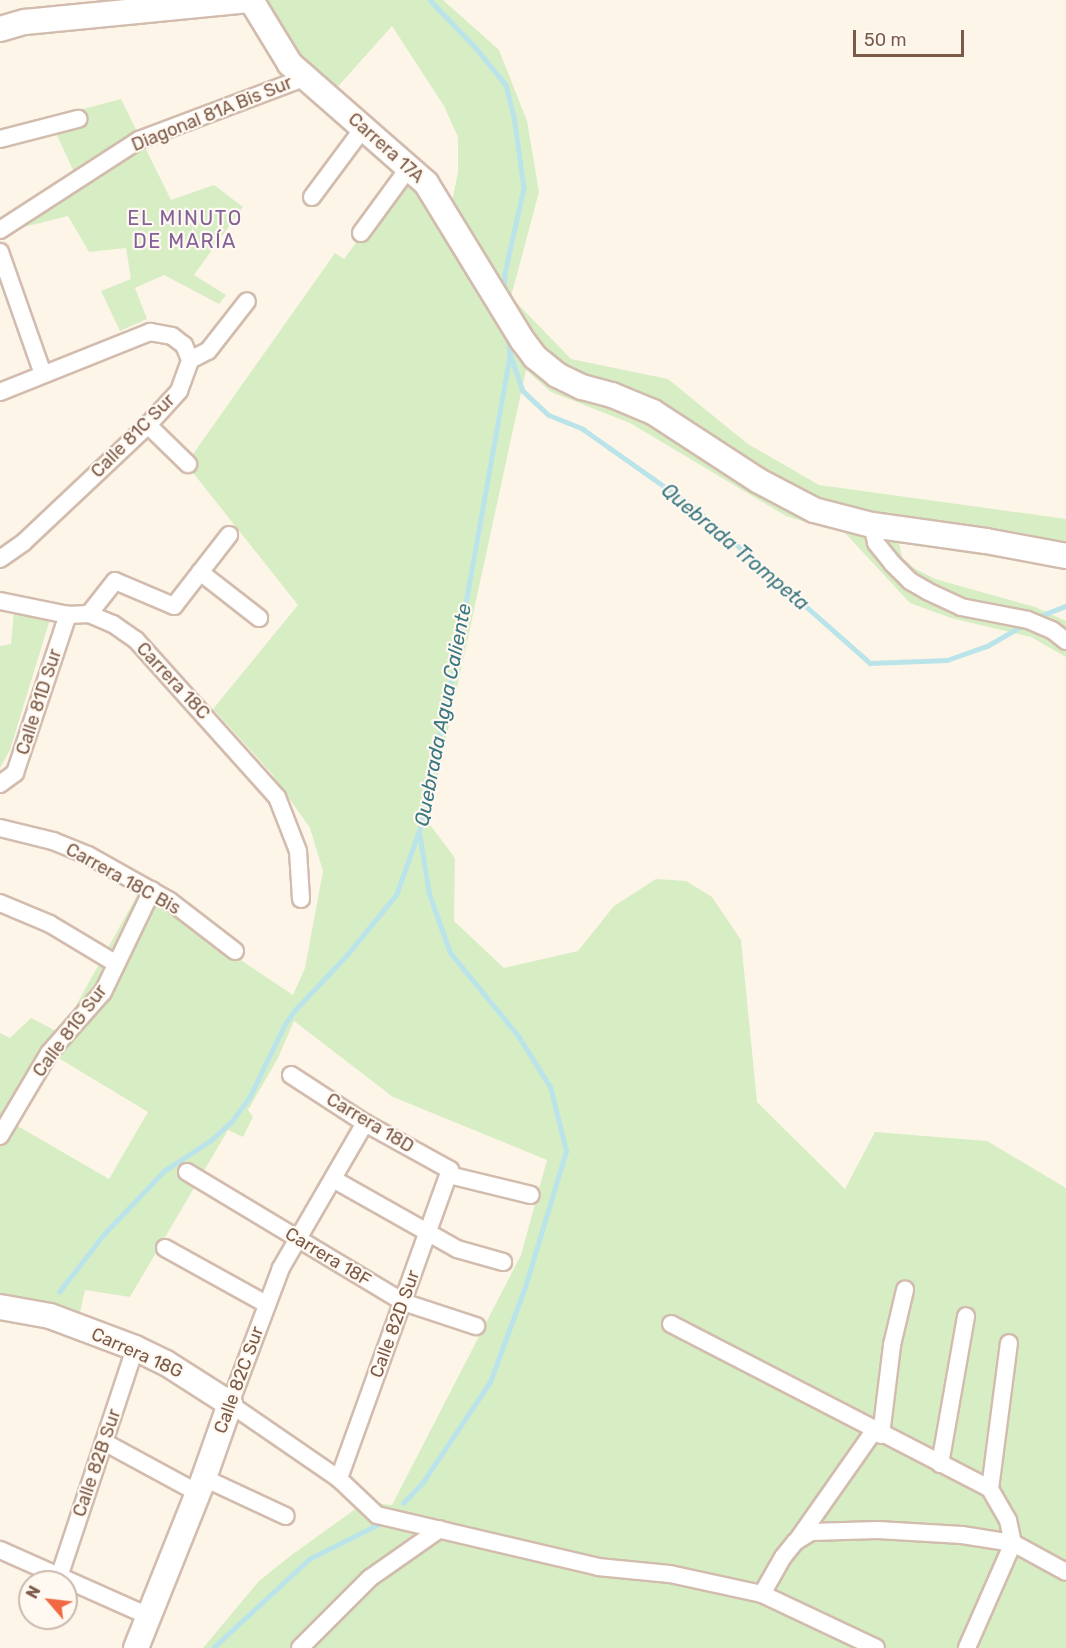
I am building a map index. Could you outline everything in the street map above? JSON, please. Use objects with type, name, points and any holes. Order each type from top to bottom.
[{"type":"street","points":[[0,29],[25,22],[126,5],[250,0]]},
{"type":"street","name":"Carrera 17A","points":[[250,0],[278,49],[304,78],[410,166],[426,183],[523,340],[545,366],[569,382],[633,402],[653,412],[759,481],[814,510],[872,525],[986,541],[1066,556]]},
{"type":"street","name":"Diagonal 81A Bis Sur","points":[[0,230],[139,140],[304,78]]},
{"type":"street","points":[[0,139],[78,119]]},
{"type":"street","points":[[312,197],[364,127]]},
{"type":"street","points":[[361,233],[410,166]]},
{"type":"street","points":[[0,252],[42,374]]},
{"type":"street","points":[[0,392],[144,333],[155,331],[172,336],[184,345],[190,360],[208,351],[247,301]]},
{"type":"street","name":"Calle 81C Sur","points":[[0,559],[24,542],[148,425],[178,391],[190,360]]},
{"type":"street","points":[[148,425],[188,464]]},
{"type":"street","points":[[872,525],[876,543],[910,581],[961,607],[1028,620],[1052,630],[1066,641]]},
{"type":"street","points":[[89,614],[115,581],[174,606],[229,534]]},
{"type":"street","points":[[200,572],[259,618]]},
{"type":"street","name":"Carrera 18C","points":[[0,601],[68,615],[89,614],[113,624],[135,640],[256,771],[277,798],[295,838],[301,873],[301,899]]},
{"type":"street","name":"Calle 81D Sur","points":[[0,784],[15,772],[68,615]]},
{"type":"street","name":"Carrera 18C Bis","points":[[0,828],[53,841],[152,890],[235,951]]},
{"type":"street","name":"Calle 81G Sur","points":[[0,1136],[49,1053],[103,992],[152,890]]},
{"type":"street","points":[[0,903],[50,924],[115,963]]},
{"type":"street","name":"Carrera 18D","points":[[291,1075],[449,1172],[531,1195]]},
{"type":"street","name":"Calle 82C Sur","points":[[136,1648],[201,1485],[266,1304],[297,1239],[365,1122]]},
{"type":"street","name":"Carrera 18F","points":[[187,1172],[403,1302],[476,1326]]},
{"type":"street","name":"Calle 82D Sur","points":[[339,1479],[449,1172]]},
{"type":"street","points":[[333,1179],[427,1235],[457,1249],[503,1262]]},
{"type":"street","points":[[165,1248],[266,1304]]},
{"type":"street","points":[[762,1594],[773,1572],[878,1433],[892,1345],[905,1290]]},
{"type":"street","name":"Carrera 18G","points":[[0,1307],[50,1316],[135,1348],[176,1368],[339,1479],[377,1515],[598,1567],[670,1574],[762,1594],[876,1648]]},
{"type":"street","points":[[940,1464],[966,1316]]},
{"type":"street","points":[[671,1324],[990,1489],[1008,1520],[1013,1543],[968,1648]]},
{"type":"street","points":[[990,1489],[1009,1343]]},
{"type":"street","name":"Calle 82B Sur","points":[[61,1570],[135,1348]]},
{"type":"street","points":[[104,1442],[201,1485],[285,1516]]},
{"type":"street","points":[[300,1648],[370,1578],[440,1529]]},
{"type":"street","points":[[795,1542],[811,1532],[879,1530],[962,1535],[1013,1543],[1066,1572]]},
{"type":"street","points":[[0,1550],[44,1570]]},
{"type":"street","points":[[78,1586],[148,1617]]},
{"type":"green space","points":[[262,0],[443,0],[499,50],[527,121],[539,192],[511,297],[571,359],[668,379],[748,444],[819,485],[1066,519],[1066,568],[899,543],[902,557],[914,568],[935,579],[1035,607],[1066,621],[1066,657],[1031,637],[951,618],[910,603],[844,532],[786,516],[630,423],[551,392],[526,370],[428,822],[455,858],[454,921],[504,968],[578,951],[614,906],[656,879],[686,881],[712,897],[741,940],[757,1102],[845,1189],[875,1132],[987,1141],[1066,1188],[1066,1648],[203,1648],[259,1581],[289,1557],[365,1502],[392,1505],[521,1255],[547,1160],[393,1097],[294,1021],[278,1058],[248,1110],[253,1117],[243,1137],[228,1130],[130,1297],[85,1290],[79,1317],[33,1299],[0,1295],[0,1033],[10,1038],[31,1018],[58,1032],[54,1045],[139,892],[293,995],[305,968],[323,871],[310,828],[272,774],[213,709],[298,605],[186,464],[335,253],[344,259],[415,162],[451,206],[458,172],[458,137],[444,106],[392,26],[334,91],[303,64]],"holes":[[[50,1053],[148,1112],[109,1179],[9,1121]]]},
{"type":"green space","points":[[121,99],[171,200],[214,185],[243,207],[194,275],[226,295],[219,304],[164,275],[135,288],[147,319],[120,331],[101,291],[131,279],[126,248],[89,252],[68,216],[8,231],[81,187],[49,118]]},
{"type":"green space","points":[[14,610],[51,616],[10,750],[0,768],[0,646],[11,644]]},
{"type":"waterway","name":"Quebrada Trompeta","points":[[430,0],[476,48],[506,85],[514,116],[524,188],[505,274],[504,292]]},
{"type":"waterway","name":"Quebrada Trompeta","points":[[508,337],[510,353],[523,391],[549,415],[583,429],[695,508],[870,663],[947,660],[987,646],[1021,626]]},
{"type":"waterway","name":"Quebrada Agua Caliente","points":[[403,1503],[423,1482],[490,1382],[525,1287],[566,1151],[550,1087],[518,1036],[450,953],[429,894],[419,832],[454,668],[510,353]]},
{"type":"waterway","name":"Quebrada Trompeta","points":[[1037,617],[1066,606]]},
{"type":"waterway","points":[[59,1292],[104,1234],[164,1171],[210,1141],[232,1121],[250,1096],[285,1024],[294,1011],[346,956],[396,895],[418,834]]},
{"type":"waterway","name":"Quebrada Agua Caliente","points":[[213,1648],[309,1559],[381,1523]]},
{"type":"district","name":"EL MINUTO DE MARÍA","points":[[185,230]]}]
